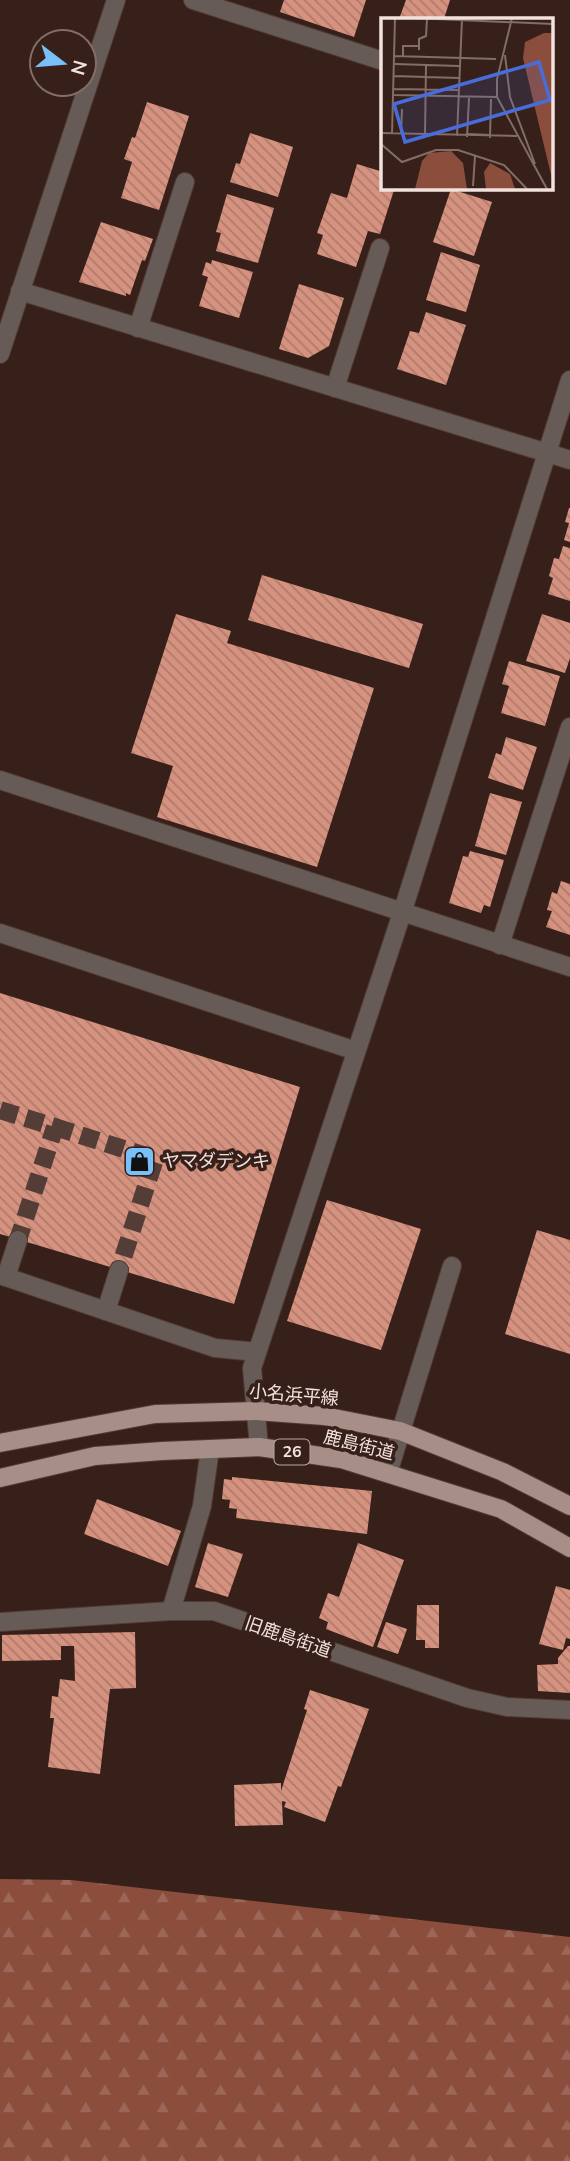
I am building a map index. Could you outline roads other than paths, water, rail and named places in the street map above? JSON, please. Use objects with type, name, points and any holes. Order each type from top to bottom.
[{"type":"main road","name":"小名浜平線","points":[[0,1443],[155,1414],[256,1411],[324,1416],[400,1431],[503,1472],[570,1506]]},
{"type":"main road","name":"鹿島街道","points":[[0,1478],[95,1456],[259,1447],[341,1459],[501,1509],[570,1548]]},
{"type":"street","points":[[0,354],[116,0]]},
{"type":"street","points":[[193,0],[381,60]]},
{"type":"street","points":[[138,328],[185,182]]},
{"type":"street","points":[[335,388],[380,248]]},
{"type":"street","points":[[20,291],[570,460]]},
{"type":"street","points":[[259,1447],[252,1368],[403,911],[570,380]]},
{"type":"street","points":[[500,945],[570,727]]},
{"type":"street","points":[[0,780],[570,967]]},
{"type":"street","points":[[0,933],[356,1051]]},
{"type":"street","points":[[18,1240],[3,1276],[215,1348],[257,1352]]},
{"type":"street","points":[[388,1473],[452,1266]]},
{"type":"street","points":[[106,1311],[119,1270]]},
{"type":"street","points":[[171,1611],[202,1506],[210,1449]]},
{"type":"street","name":"旧鹿島街道","points":[[0,1622],[171,1611],[214,1611],[467,1698],[507,1707],[570,1710]]},
{"type":"tunnel","points":[[0,1110],[55,1127],[18,1240]]},
{"type":"tunnel","points":[[55,1127],[155,1159],[119,1270]]},
{"type":"place","name":"ヤマダデンキ","points":[[139,1161]]}]
